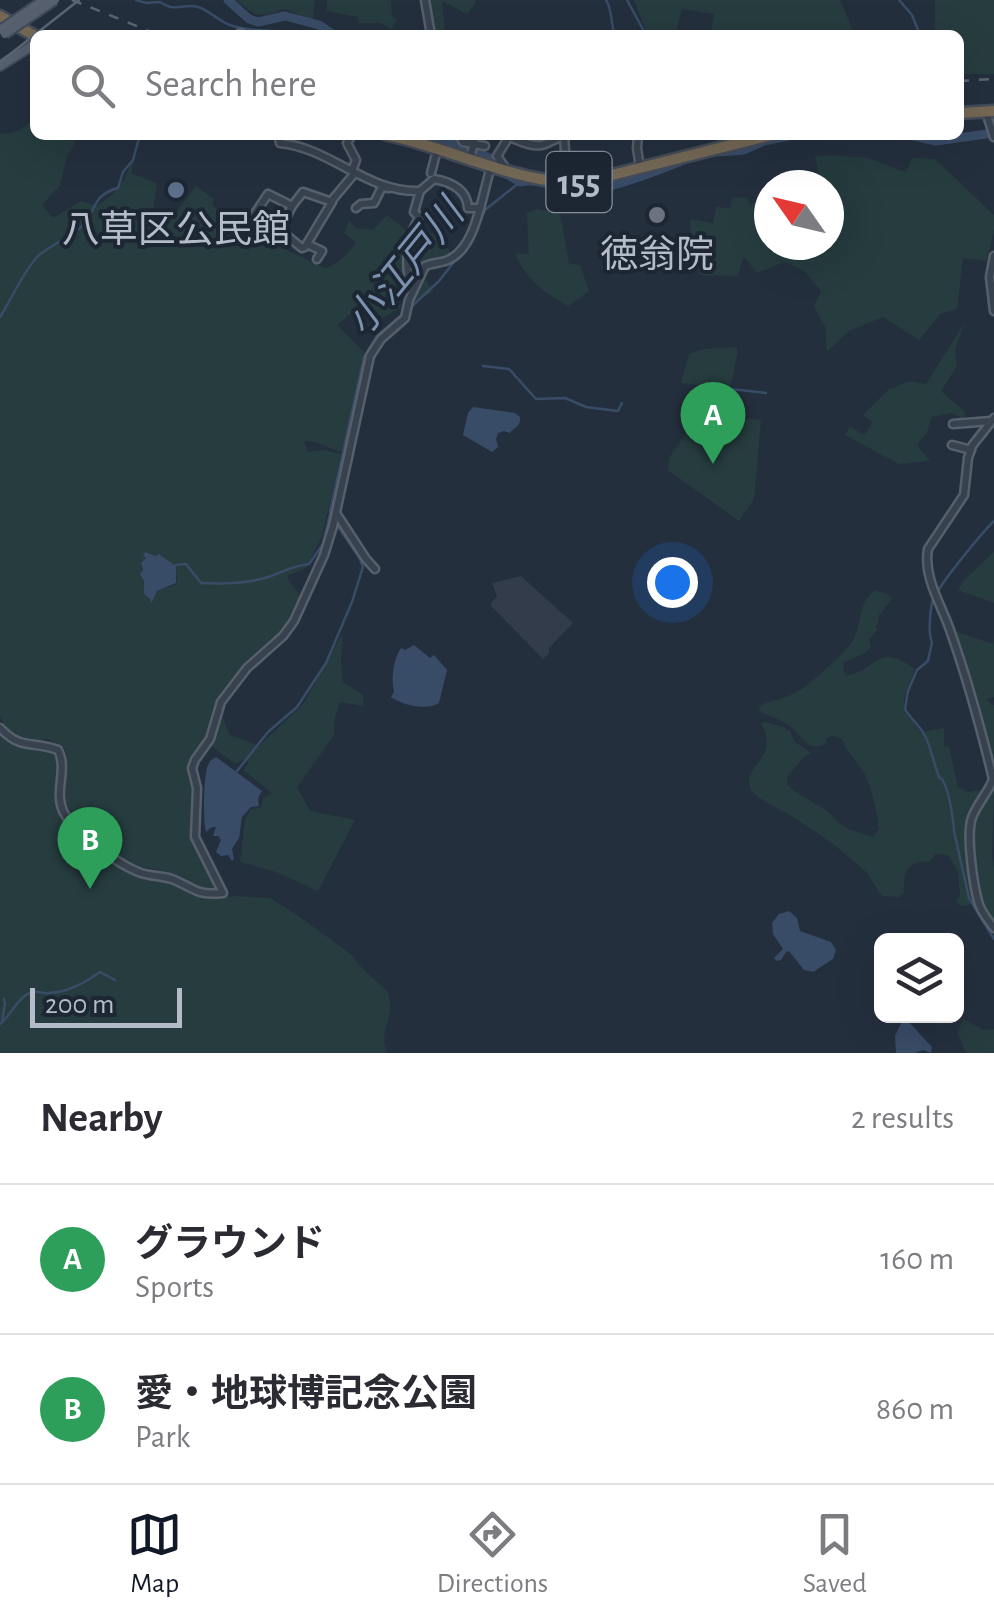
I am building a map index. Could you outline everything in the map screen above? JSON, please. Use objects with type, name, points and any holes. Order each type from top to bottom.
[{"type":"highway","points":[[0,16],[30,33]]},
{"type":"highway","points":[[964,113],[990,111]]},
{"type":"highway","name":"155","points":[[406,140],[437,148],[471,150],[492,166],[568,183],[751,140]]},
{"type":"main road","points":[[2,34],[44,0]]},
{"type":"main road","points":[[2,34],[55,0]]},
{"type":"main road","points":[[0,66],[30,47]]},
{"type":"street","points":[[425,0],[430,30]]},
{"type":"street","points":[[990,111],[993,134]]},
{"type":"street","points":[[279,140],[329,157],[353,173],[390,188],[420,192]]},
{"type":"street","points":[[292,206],[268,194],[254,215],[302,248],[353,173],[356,160],[350,140]]},
{"type":"street","points":[[462,140],[471,150]]},
{"type":"street","points":[[471,150],[474,140]]},
{"type":"street","points":[[507,140],[497,156],[507,170]]},
{"type":"street","points":[[518,140],[541,145],[551,140]]},
{"type":"street","points":[[565,140],[568,183]]},
{"type":"street","points":[[638,140],[640,168]]},
{"type":"street","points":[[471,150],[485,146]]},
{"type":"street","points":[[431,172],[437,148]]},
{"type":"street","points":[[0,728],[21,744],[58,750],[63,760],[62,808],[86,840],[139,872],[172,880],[188,889],[223,893],[195,837],[194,760],[210,738],[221,702],[247,668],[294,621],[324,556],[333,526],[370,356],[408,310],[425,266],[446,262],[460,251],[476,224],[492,166]]},
{"type":"street","points":[[412,292],[406,259],[410,235],[419,217],[414,210],[420,192],[434,179],[439,180],[464,193],[468,208],[480,208]]},
{"type":"street","points":[[356,208],[374,203],[382,188],[390,188]]},
{"type":"street","points":[[280,230],[303,192],[332,202]]},
{"type":"street","points":[[307,244],[322,252],[318,259]]},
{"type":"street","points":[[994,256],[990,277],[994,311]]},
{"type":"street","points":[[954,424],[993,420]]},
{"type":"street","points":[[993,420],[971,450],[964,495],[928,549],[926,560],[993,778],[970,825],[978,904],[994,928]]},
{"type":"street","points":[[952,445],[971,450]]},
{"type":"street","points":[[335,514],[376,570]]},
{"type":"shaded area","points":[[521,576],[573,623],[543,659],[490,605],[497,596],[492,583]]},
{"type":"green space","points":[[237,0],[315,0],[313,20],[285,9],[259,15]]},
{"type":"green space","points":[[327,0],[391,0],[392,16],[397,20],[392,29],[379,23],[359,23],[358,17],[327,11]]},
{"type":"green space","points":[[428,0],[475,0],[467,14],[442,1],[445,30],[432,30]]},
{"type":"green space","points":[[634,0],[840,0],[854,30],[711,30],[714,14],[682,9],[676,30],[646,30]]},
{"type":"green space","points":[[935,0],[994,0],[994,74],[964,74],[964,30],[935,30]]},
{"type":"green space","points":[[30,122],[30,140],[75,143],[60,185],[42,205],[53,218],[81,201],[96,206],[115,192],[126,176],[140,140],[131,173],[157,183],[153,214],[173,216],[196,186],[242,229],[325,268],[343,258],[356,242],[344,233],[349,220],[356,228],[373,230],[387,215],[406,230],[406,244],[418,244],[425,232],[439,235],[438,245],[448,247],[450,255],[434,257],[423,274],[433,292],[413,303],[416,288],[402,279],[385,296],[385,305],[403,305],[384,318],[364,303],[337,325],[364,352],[342,452],[304,441],[308,452],[341,454],[322,536],[306,568],[287,576],[303,599],[289,625],[212,711],[222,716],[230,735],[259,746],[304,703],[343,632],[343,682],[363,695],[363,706],[340,702],[334,735],[297,787],[310,811],[355,820],[318,891],[276,872],[240,862],[245,819],[251,809],[261,808],[263,798],[272,793],[243,770],[249,763],[245,759],[235,764],[208,744],[208,738],[191,768],[192,838],[218,889],[190,885],[165,871],[139,866],[103,848],[78,828],[66,805],[66,750],[49,739],[22,742],[9,733],[0,717],[0,133]],"holes":[[[147,552],[176,566],[177,580],[175,585],[157,591],[151,602],[145,591],[141,563]]]},
{"type":"green space","points":[[815,156],[868,158],[906,172],[912,158],[935,159],[994,215],[987,261],[963,258],[957,309],[940,314],[919,340],[883,317],[849,331],[827,352],[825,327],[814,306],[821,291],[804,271],[785,262],[757,273],[744,257],[737,276],[700,275],[692,250],[690,219],[713,223],[716,207],[730,208],[732,197],[747,198],[754,203],[754,260],[844,260],[844,170],[818,170]]},
{"type":"green space","points":[[537,209],[560,213],[569,264],[580,265],[589,291],[568,306],[537,284],[515,253],[529,254],[527,213]]},
{"type":"green space","points":[[965,322],[955,350],[957,366],[941,391],[965,412],[964,420],[951,413],[932,417],[917,445],[930,461],[899,464],[845,435],[850,427],[866,433],[872,422],[863,415],[888,390],[910,381],[926,384]]},
{"type":"green space","points":[[736,347],[730,389],[681,383],[689,354]]},
{"type":"green space","points":[[699,415],[727,421],[729,417],[761,420],[754,499],[739,521],[668,470],[669,458]]},
{"type":"green space","points":[[994,552],[994,603],[958,590],[965,579]]},
{"type":"green space","points":[[875,590],[892,599],[879,615],[875,626],[878,629],[869,640],[871,647],[844,662],[843,671],[846,676],[857,673],[885,657],[915,669],[904,702],[908,715],[921,732],[944,728],[944,746],[949,747],[958,787],[967,792],[984,792],[968,818],[975,898],[970,905],[956,902],[960,895],[958,872],[948,855],[936,854],[930,861],[911,866],[906,873],[904,893],[899,897],[882,896],[867,873],[846,854],[761,799],[750,787],[751,773],[767,745],[761,724],[783,727],[811,753],[787,777],[787,784],[848,829],[873,837],[879,829],[867,779],[842,739],[832,736],[826,744],[810,745],[788,725],[760,712],[759,707],[801,690],[838,658],[853,639],[865,602]]},
{"type":"green space","points":[[954,631],[993,644],[994,638],[994,697],[987,699],[994,705],[992,769]]},
{"type":"green space","points":[[0,736],[17,747],[45,751],[60,760],[60,810],[66,822],[86,843],[127,870],[215,898],[270,898],[352,955],[388,992],[390,1008],[384,1041],[387,1053],[0,1053]]},
{"type":"green space","points":[[994,790],[994,924],[982,903],[974,830],[975,817]]},
{"type":"green space","points":[[964,1019],[983,1030],[994,1029],[994,1053],[966,1053],[957,1032]]},
{"type":"water","points":[[473,407],[515,413],[520,423],[510,433],[498,433],[498,447],[492,452],[463,435]]},
{"type":"water","points":[[145,552],[159,554],[176,566],[176,583],[157,591],[151,604],[144,594],[140,574]]},
{"type":"water","points":[[414,645],[430,658],[434,655],[447,670],[439,703],[427,707],[391,697],[398,653],[401,648]]},
{"type":"water","points":[[216,757],[262,791],[259,806],[251,807],[242,817],[232,861],[228,855],[216,852],[221,840],[213,836],[216,827],[206,832],[205,827],[206,776]]},
{"type":"water","points":[[789,911],[797,918],[800,931],[831,942],[836,950],[833,959],[813,972],[804,970],[789,951],[781,960],[774,958],[783,949],[773,934],[772,923],[779,914]]},
{"type":"water","points":[[901,1023],[910,1023],[932,1047],[931,1053],[896,1053],[895,1036]]},
{"type":"waterway","points":[[136,0],[198,7],[228,24],[256,30]]},
{"type":"waterway","points":[[228,0],[258,22],[285,16],[326,30]]},
{"type":"waterway","points":[[606,0],[614,30]]},
{"type":"waterway","points":[[627,0],[643,30]]},
{"type":"waterway","points":[[899,0],[918,30]]},
{"type":"waterway","points":[[964,137],[994,133]]},
{"type":"waterway","points":[[0,317],[37,257],[77,231],[99,199],[118,188],[139,140]]},
{"type":"waterway","points":[[443,140],[493,159]]},
{"type":"waterway","points":[[719,152],[744,150],[769,140]]},
{"type":"waterway","points":[[932,140],[943,140]]},
{"type":"waterway","points":[[500,170],[520,182],[585,191],[679,162]]},
{"type":"waterway","name":"小江戸川","points":[[473,236],[485,210],[520,182]]},
{"type":"waterway","name":"小江戸川","points":[[411,307],[457,258]]},
{"type":"waterway","name":"小江戸川","points":[[332,519],[330,511],[364,357],[377,336],[405,312]]},
{"type":"waterway","points":[[483,366],[509,369],[536,399],[565,398],[586,407],[618,411],[622,403]]},
{"type":"waterway","points":[[684,412],[726,418],[731,389],[766,393]]},
{"type":"waterway","points":[[176,565],[186,564],[201,583],[224,583],[261,579],[309,564],[323,544],[330,514]]},
{"type":"waterway","points":[[994,521],[935,596],[928,661],[917,670],[905,709],[922,731],[947,789],[969,898],[994,939]]},
{"type":"waterway","name":"小江戸川","points":[[237,771],[268,732],[297,707],[326,663],[352,602],[363,567],[337,525]]},
{"type":"waterway","points":[[0,1024],[28,994],[63,991],[100,972],[115,980]]},
{"type":"waterway","points":[[2,1022],[4,999]]},
{"type":"tram line","points":[[41,30],[79,0]]},
{"type":"tram line","points":[[0,62],[30,38]]},
{"type":"railway","points":[[72,0],[147,30]]},
{"type":"railway","points":[[964,81],[994,79]]},
{"type":"place","name":"八草区公民館","points":[[176,190]]},
{"type":"place","name":"徳翁院","points":[[657,215]]},
{"type":"place","name":"グラウンド","points":[[713,464]]},
{"type":"place","name":"愛・地球博記念公園","points":[[90,889]]}]
